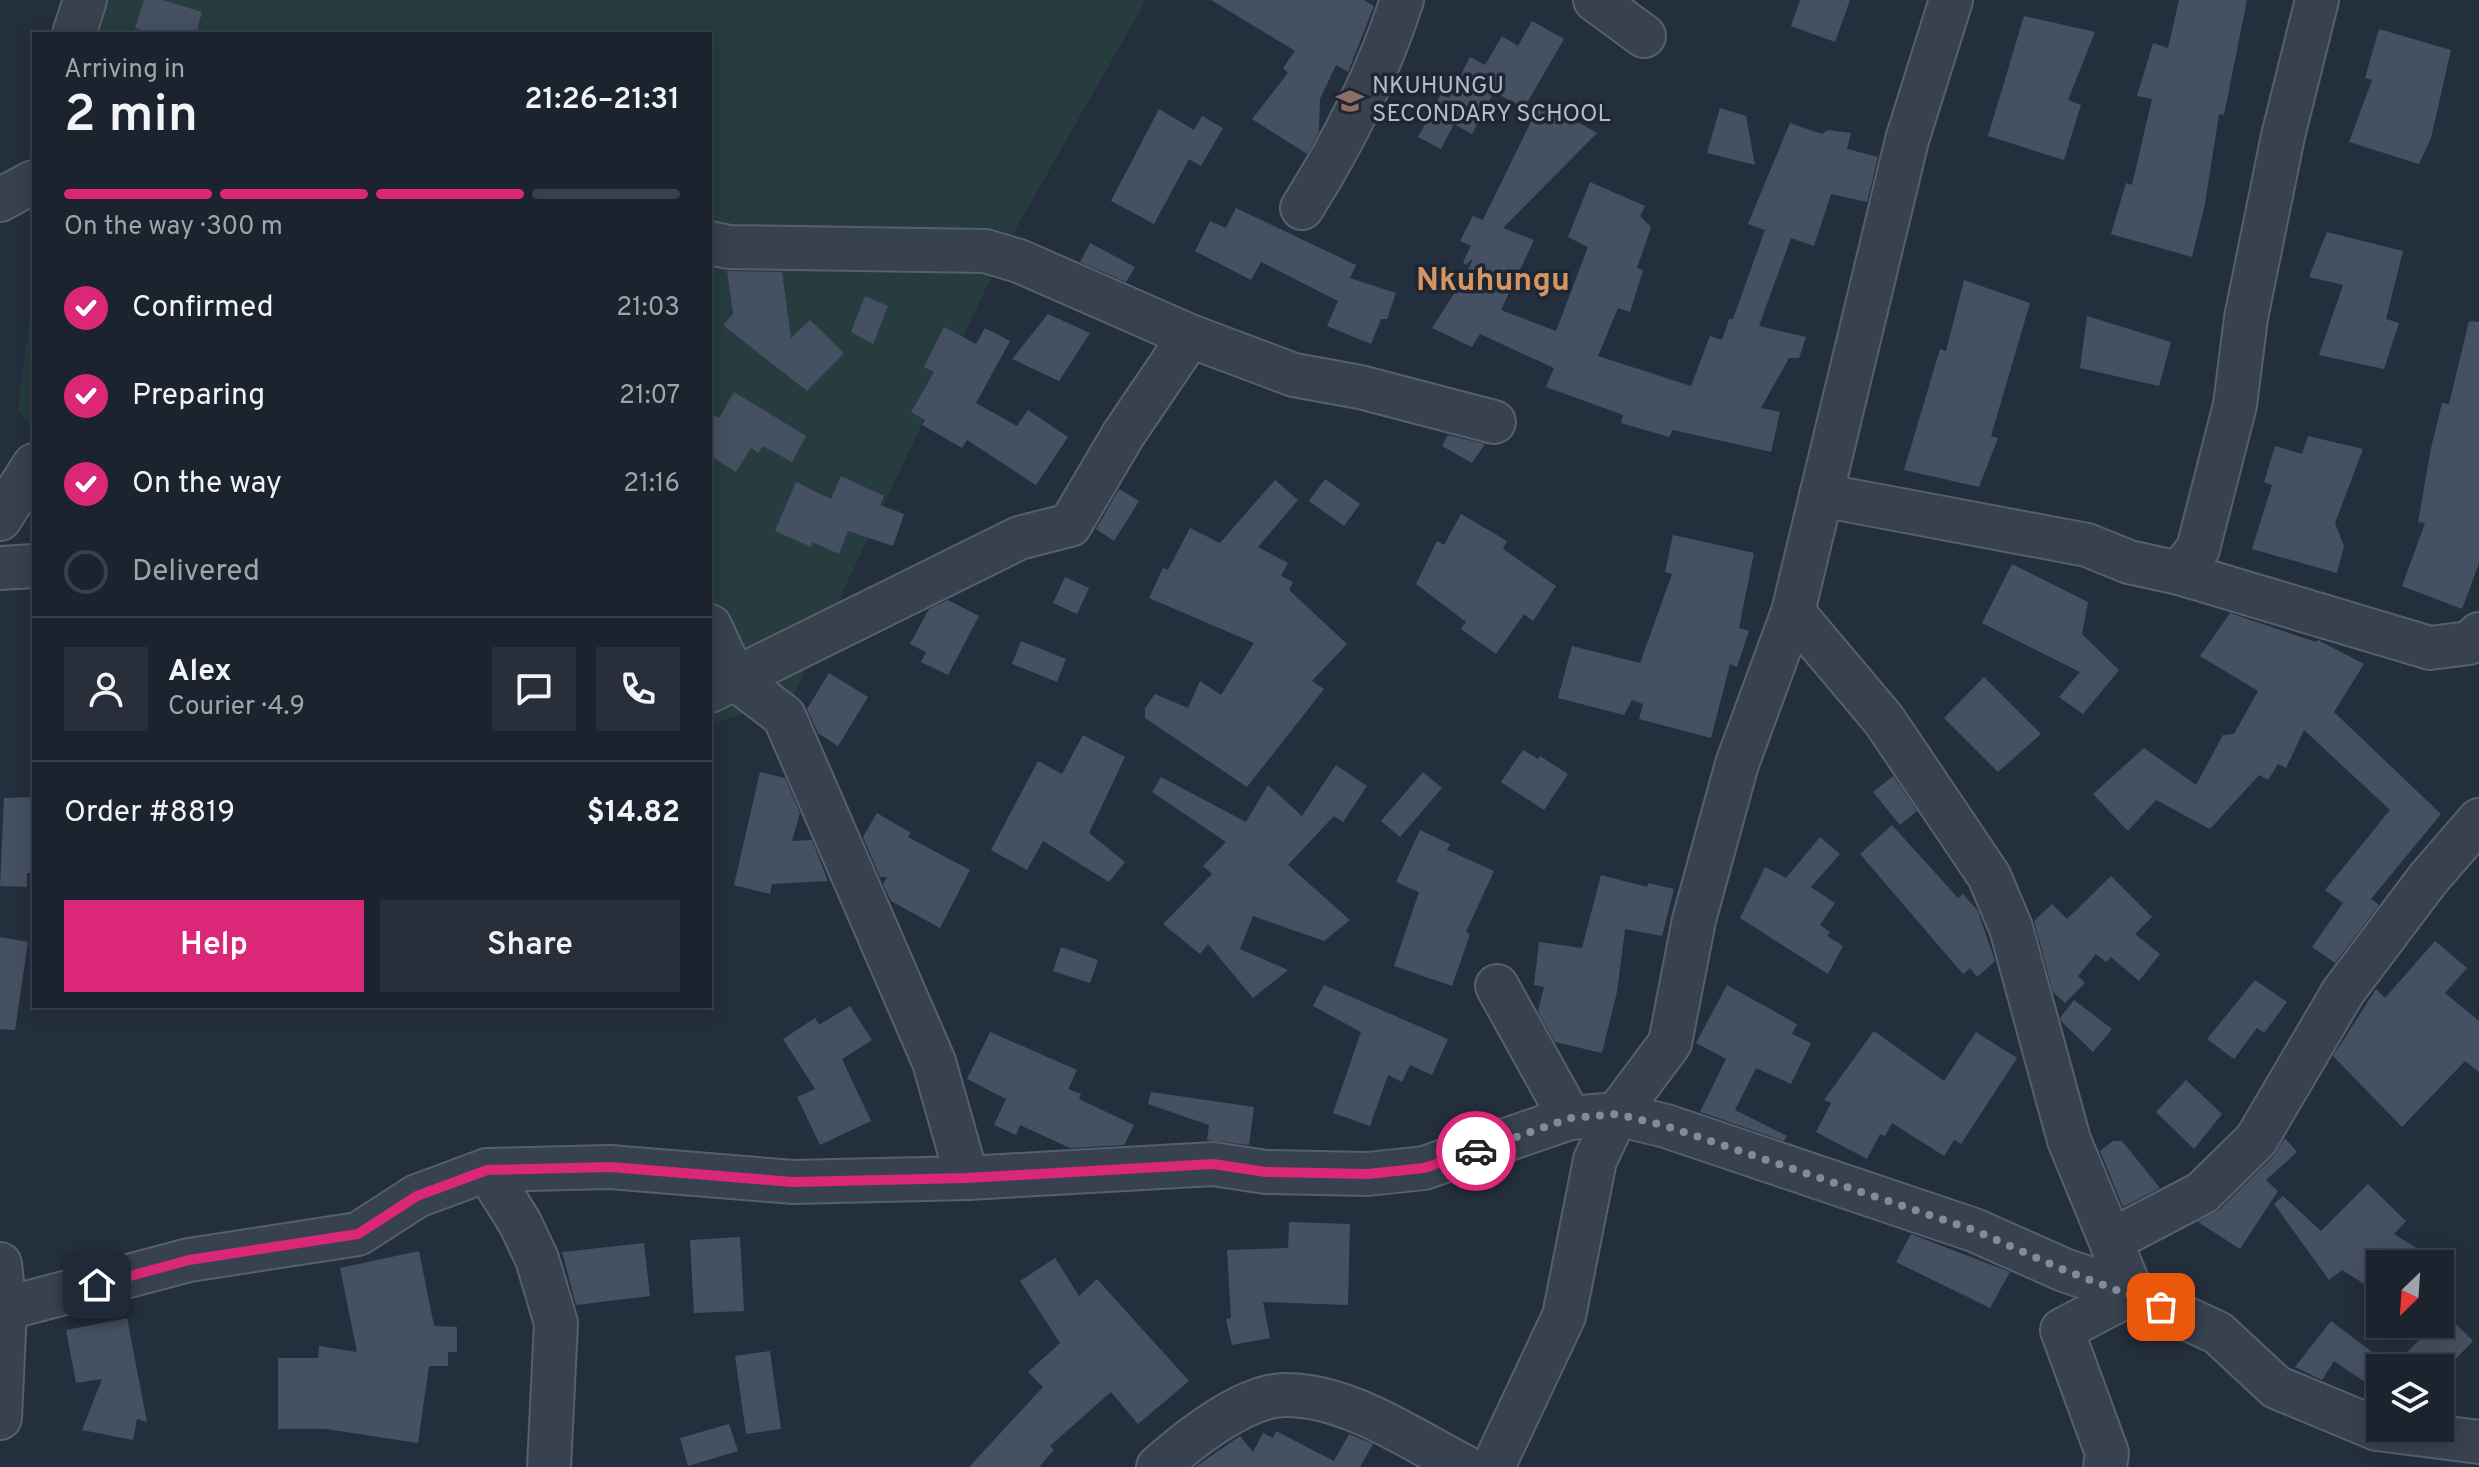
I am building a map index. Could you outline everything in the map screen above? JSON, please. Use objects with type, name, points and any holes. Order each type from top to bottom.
[{"type":"street","points":[[75,32],[85,0]]},
{"type":"street","points":[[1302,208],[1340,147],[1389,37],[1402,0]]},
{"type":"street","points":[[1595,0],[1644,36]]},
{"type":"street","points":[[1493,1467],[1564,1316],[1595,1160],[1617,1114],[1670,1043],[1694,920],[1737,764],[1793,612],[1907,140],[1951,0]]},
{"type":"street","points":[[2179,573],[2198,549],[2235,405],[2246,318],[2317,0]]},
{"type":"street","points":[[712,243],[729,247],[985,251],[1019,261],[1190,336],[1294,375],[1360,387],[1494,422]]},
{"type":"street","points":[[722,685],[1019,538],[1070,525],[1123,435],[1190,336]]},
{"type":"street","points":[[0,519],[32,468]]},
{"type":"street","points":[[1821,495],[2087,545],[2129,562],[2179,573],[2430,648],[2469,643],[2479,634]]},
{"type":"street","points":[[0,568],[32,566]]},
{"type":"street","points":[[1793,612],[1884,720],[1989,876],[2011,928],[2069,1140],[2132,1293]]},
{"type":"street","points":[[712,636],[722,685]]},
{"type":"street","points":[[722,685],[784,716],[934,1062],[967,1178]]},
{"type":"street","points":[[2112,1240],[2202,1193],[2256,1140],[2343,992],[2428,879],[2479,820]]},
{"type":"street","points":[[1497,986],[1570,1118]]},
{"type":"street","points":[[2,1310],[189,1260],[358,1234],[417,1196],[487,1170],[610,1167],[793,1182],[967,1178],[1213,1164],[1266,1172],[1368,1174],[1424,1168],[1570,1118],[1617,1114],[1666,1126],[1974,1230],[2064,1270],[2132,1293],[2218,1333],[2276,1387],[2377,1429],[2479,1442]]},
{"type":"street","points":[[487,1170],[520,1223],[537,1259],[556,1323],[549,1467]]},
{"type":"street","points":[[0,1264],[0,1418]]},
{"type":"street","points":[[2105,1467],[2107,1453],[2062,1330],[2132,1293]]},
{"type":"street","points":[[1158,1467],[1213,1423],[1283,1395],[1335,1404],[1366,1416],[1465,1467]]},
{"type":"green space","points":[[76,0],[1146,0],[1006,246],[793,697],[712,724],[712,32],[67,32]]},
{"type":"green space","points":[[32,300],[32,427],[18,409]]},
{"type":"building","points":[[144,0],[162,0],[202,12],[197,32],[148,32],[135,28]]},
{"type":"building","points":[[1211,0],[1364,0],[1374,6],[1348,72],[1336,65],[1320,99],[1319,132],[1307,154],[1252,119],[1288,73],[1283,68],[1295,51]]},
{"type":"building","points":[[1800,0],[1850,0],[1835,42],[1791,26]]},
{"type":"building","points":[[2179,0],[2247,0],[2224,115],[2219,114],[2205,204],[2192,257],[2111,234],[2126,183],[2132,185],[2152,99],[2137,96],[2153,43],[2168,48]]},
{"type":"building","points":[[2024,16],[2095,32],[2068,100],[2081,105],[2064,160],[1988,136]]},
{"type":"building","points":[[1532,21],[1564,39],[1524,108],[1494,92],[1472,134],[1454,124],[1441,149],[1418,137],[1441,94],[1449,98],[1470,57],[1485,65],[1502,36],[1518,46]]},
{"type":"building","points":[[2379,29],[2451,50],[2431,138],[2419,164],[2349,142],[2372,80],[2365,78]]},
{"type":"building","points":[[1541,101],[1597,133],[1503,228],[1534,240],[1501,310],[1556,331],[1588,247],[1568,237],[1590,182],[1645,206],[1640,216],[1651,227],[1637,268],[1643,270],[1630,312],[1618,308],[1598,356],[1691,386],[1710,336],[1722,340],[1729,319],[1733,319],[1765,230],[1748,224],[1790,123],[1822,134],[1828,130],[1851,133],[1847,149],[1878,157],[1867,202],[1831,194],[1814,246],[1791,238],[1759,326],[1806,337],[1799,358],[1789,358],[1761,408],[1780,412],[1771,452],[1673,430],[1669,437],[1621,423],[1623,415],[1546,387],[1554,368],[1480,334],[1472,347],[1432,328],[1466,275],[1473,258],[1466,265],[1463,262],[1471,246],[1460,241],[1473,216],[1483,220]]},
{"type":"building","points":[[1720,108],[1746,116],[1755,165],[1707,153]]},
{"type":"building","points":[[1159,109],[1194,130],[1202,116],[1223,128],[1201,166],[1189,159],[1154,224],[1111,201]]},
{"type":"building","points":[[1236,208],[1356,265],[1350,278],[1396,293],[1387,319],[1381,319],[1371,344],[1327,326],[1338,301],[1261,262],[1251,280],[1195,251],[1210,221],[1226,228]]},
{"type":"building","points":[[2327,232],[2403,251],[2386,319],[2399,323],[2384,369],[2319,355],[2343,285],[2309,277]]},
{"type":"building","points":[[1090,243],[1135,267],[1126,282],[1080,262]]},
{"type":"building","points":[[727,271],[782,272],[791,338],[810,320],[844,353],[807,391],[723,325],[733,314]]},
{"type":"building","points":[[1964,280],[2030,303],[1991,436],[1998,438],[1979,487],[1904,470],[1940,349],[1946,351]]},
{"type":"building","points":[[865,296],[888,306],[873,344],[851,332]]},
{"type":"building","points":[[1048,314],[1090,333],[1059,381],[1012,359]]},
{"type":"building","points":[[2087,316],[2171,342],[2159,386],[2080,368]]},
{"type":"building","points":[[2469,321],[2479,322],[2479,563],[2462,609],[2402,586],[2425,523],[2418,522],[2431,448],[2442,403],[2449,404]]},
{"type":"building","points":[[944,327],[976,344],[985,328],[1010,341],[976,403],[1017,426],[1028,410],[1068,437],[1036,485],[967,440],[962,448],[922,425],[925,420],[911,412],[934,372],[924,367]]},
{"type":"building","points":[[734,392],[806,436],[792,462],[763,446],[758,453],[751,448],[736,472],[712,457],[712,414],[719,418]]},
{"type":"building","points":[[1448,435],[1485,444],[1472,463],[1442,446]]},
{"type":"building","points":[[2308,436],[2363,449],[2335,523],[2344,546],[2337,573],[2252,549],[2272,485],[2264,482],[2275,446],[2302,454]]},
{"type":"building","points":[[841,476],[884,496],[880,505],[904,514],[893,546],[848,531],[839,554],[812,542],[811,547],[775,531],[796,482],[831,499]]},
{"type":"building","points":[[1325,479],[1360,504],[1344,526],[1309,501]]},
{"type":"building","points":[[1275,480],[1298,500],[1258,547],[1288,563],[1281,576],[1293,582],[1289,590],[1347,644],[1312,681],[1324,689],[1247,787],[1145,718],[1145,708],[1155,694],[1188,708],[1200,681],[1221,695],[1254,643],[1149,598],[1163,568],[1168,570],[1190,528],[1220,543]]},
{"type":"building","points":[[1119,489],[1139,501],[1114,541],[1096,529]]},
{"type":"building","points":[[1461,514],[1507,541],[1503,549],[1556,586],[1533,621],[1524,614],[1496,654],[1461,629],[1466,622],[1416,584],[1437,541],[1444,545]]},
{"type":"building","points":[[1673,535],[1754,553],[1739,628],[1749,631],[1737,667],[1730,664],[1711,738],[1639,719],[1643,704],[1632,700],[1624,715],[1558,698],[1572,646],[1640,663],[1672,574],[1665,572]]},
{"type":"building","points":[[2012,564],[2088,602],[2082,634],[2119,670],[2083,714],[2059,697],[2080,672],[1982,623]]},
{"type":"building","points":[[1065,577],[1089,588],[1077,614],[1053,603]]},
{"type":"building","points":[[948,600],[979,616],[948,675],[921,662],[926,652],[910,644],[929,609]]},
{"type":"building","points":[[2230,613],[2316,642],[2318,640],[2364,664],[2334,712],[2441,814],[2371,899],[2379,905],[2335,963],[2312,947],[2343,903],[2325,890],[2390,810],[2304,730],[2286,768],[2278,764],[2268,780],[2259,775],[2210,829],[2156,800],[2128,831],[2093,794],[2144,748],[2196,785],[2223,735],[2234,734],[2258,691],[2200,656]]},
{"type":"building","points":[[1021,641],[1066,659],[1057,682],[1012,664]]},
{"type":"building","points":[[829,673],[868,697],[838,746],[818,733],[807,709]]},
{"type":"building","points":[[1984,677],[2041,734],[1998,772],[1944,718]]},
{"type":"building","points":[[1083,735],[1125,757],[1089,833],[1125,862],[1109,882],[1043,841],[1027,870],[991,850],[1038,761],[1062,774]]},
{"type":"building","points":[[1523,750],[1538,759],[1540,756],[1568,774],[1544,810],[1501,782]]},
{"type":"building","points":[[1336,765],[1367,786],[1343,822],[1334,816],[1288,865],[1350,920],[1324,941],[1253,916],[1240,949],[1288,970],[1253,998],[1208,944],[1200,954],[1163,924],[1212,874],[1203,866],[1226,842],[1152,792],[1161,777],[1246,822],[1268,785],[1302,816]]},
{"type":"building","points":[[760,772],[785,778],[800,813],[792,841],[812,840],[828,881],[772,884],[770,894],[734,885]]},
{"type":"building","points":[[1423,772],[1442,788],[1400,837],[1381,821]]},
{"type":"building","points":[[1893,776],[1917,811],[1900,825],[1873,792]]},
{"type":"building","points":[[32,797],[32,873],[27,873],[27,887],[0,886],[4,798]]},
{"type":"building","points":[[877,813],[911,833],[908,837],[970,870],[940,928],[891,901],[883,884],[887,877],[880,877],[863,837]]},
{"type":"building","points":[[1892,825],[1958,898],[1963,894],[1978,911],[1995,961],[1977,977],[1970,968],[1963,974],[1860,854]]},
{"type":"building","points":[[1420,830],[1450,844],[1447,850],[1494,871],[1466,932],[1470,934],[1452,986],[1394,966],[1419,892],[1396,882]]},
{"type":"building","points":[[1820,837],[1840,854],[1811,887],[1835,903],[1820,925],[1830,932],[1827,936],[1843,946],[1828,974],[1740,918],[1765,867],[1786,878]]},
{"type":"building","points":[[1601,875],[1647,887],[1648,883],[1674,889],[1662,936],[1625,929],[1617,992],[1602,1053],[1555,1042],[1538,1011],[1544,987],[1534,985],[1539,942],[1582,948]]},
{"type":"building","points":[[2111,876],[2152,917],[2135,934],[2160,954],[2139,981],[2111,957],[2106,962],[2096,954],[2078,976],[2085,983],[2065,1003],[2053,992],[2034,921],[2052,904],[2067,919]]},
{"type":"building","points":[[0,937],[28,942],[15,1030],[0,1029]]},
{"type":"building","points":[[2435,941],[2467,968],[2445,993],[2479,1021],[2479,1072],[2465,1061],[2402,1127],[2333,1056],[2376,989],[2385,998]]},
{"type":"building","points":[[1061,947],[1098,960],[1090,983],[1053,971]]},
{"type":"building","points":[[2255,980],[2287,1002],[2264,1033],[2257,1028],[2234,1059],[2207,1039]]},
{"type":"building","points":[[1324,985],[1448,1039],[1432,1075],[1410,1065],[1402,1082],[1388,1075],[1370,1126],[1333,1113],[1361,1032],[1313,1006]]},
{"type":"building","points":[[1727,985],[1797,1024],[1792,1034],[1811,1043],[1791,1084],[1756,1068],[1735,1110],[1787,1136],[1784,1141],[1700,1112],[1726,1059],[1696,1043]]},
{"type":"building","points":[[2074,1000],[2112,1029],[2093,1052],[2060,1018]]},
{"type":"building","points":[[850,1006],[872,1040],[842,1059],[871,1121],[820,1145],[797,1097],[815,1089],[783,1039],[815,1018],[819,1025]]},
{"type":"building","points":[[1874,1031],[1944,1081],[1976,1032],[2017,1058],[1961,1144],[1954,1140],[1944,1156],[1892,1123],[1885,1136],[1880,1134],[1867,1159],[1816,1132],[1831,1103],[1824,1100]]},
{"type":"building","points":[[990,1032],[1077,1070],[1068,1089],[1081,1094],[1079,1099],[1134,1125],[1124,1145],[1070,1148],[1020,1125],[1016,1135],[994,1125],[1006,1099],[967,1079]]},
{"type":"building","points":[[2186,1080],[2222,1114],[2194,1149],[2156,1112]]},
{"type":"building","points":[[1151,1092],[1254,1107],[1249,1145],[1207,1140],[1209,1125],[1148,1104]]},
{"type":"building","points":[[2285,1138],[2297,1152],[2266,1180],[2278,1191],[2240,1249],[2198,1222],[2219,1210],[2273,1157]]},
{"type":"building","points":[[2113,1141],[2122,1141],[2160,1188],[2123,1207],[2100,1151]]},
{"type":"building","points":[[2368,1184],[2406,1221],[2394,1234],[2420,1250],[2366,1250],[2366,1285],[2342,1270],[2329,1280],[2274,1204],[2283,1196],[2321,1231]]},
{"type":"building","points":[[1289,1222],[1350,1224],[1348,1305],[1263,1302],[1270,1338],[1232,1345],[1226,1319],[1231,1318],[1227,1250],[1288,1248]]},
{"type":"building","points":[[1911,1234],[2010,1272],[1990,1308],[1896,1262]]},
{"type":"building","points":[[740,1237],[744,1311],[694,1313],[690,1240]]},
{"type":"building","points":[[644,1243],[650,1296],[576,1305],[562,1252]]},
{"type":"building","points":[[419,1251],[434,1326],[457,1327],[457,1352],[448,1352],[448,1366],[429,1366],[418,1443],[326,1429],[278,1429],[278,1358],[318,1358],[319,1346],[357,1352],[340,1268]]},
{"type":"building","points":[[1055,1258],[1079,1296],[1097,1279],[1189,1381],[1138,1424],[1111,1392],[1050,1446],[1054,1450],[1039,1467],[969,1467],[1043,1387],[1028,1372],[1060,1343],[1020,1281]]},
{"type":"building","points":[[127,1318],[147,1422],[137,1419],[133,1440],[82,1430],[102,1379],[76,1383],[66,1330]]},
{"type":"building","points":[[2331,1321],[2375,1354],[2366,1354],[2365,1382],[2334,1361],[2322,1380],[2295,1367]]},
{"type":"building","points":[[2454,1322],[2473,1341],[2454,1361],[2454,1354],[2411,1354],[2408,1351],[2421,1338],[2454,1338]]},
{"type":"building","points":[[770,1351],[781,1429],[746,1434],[735,1356]]},
{"type":"building","points":[[729,1424],[738,1451],[688,1466],[680,1438]]},
{"type":"building","points":[[1276,1431],[1334,1461],[1349,1434],[1373,1444],[1360,1467],[1195,1467],[1240,1436],[1253,1452],[1263,1433],[1273,1438]]},
{"type":"way so far","points":[[1476,1151],[1521,1138],[1570,1118],[1617,1114],[1666,1126],[1974,1230],[2064,1270],[2132,1293],[2161,1307]]},
{"type":"place","name":"NKUHUNGU SECONDARY SCHOOL","points":[[1350,101]]},
{"type":"district","name":"Nkuhungu","points":[[1493,282]]},
{"type":"route","points":[[97,1285],[189,1260],[358,1234],[417,1196],[487,1170],[610,1167],[728,1174],[793,1182],[967,1178],[1213,1164],[1266,1172],[1368,1174],[1424,1168],[1476,1151]]}]
